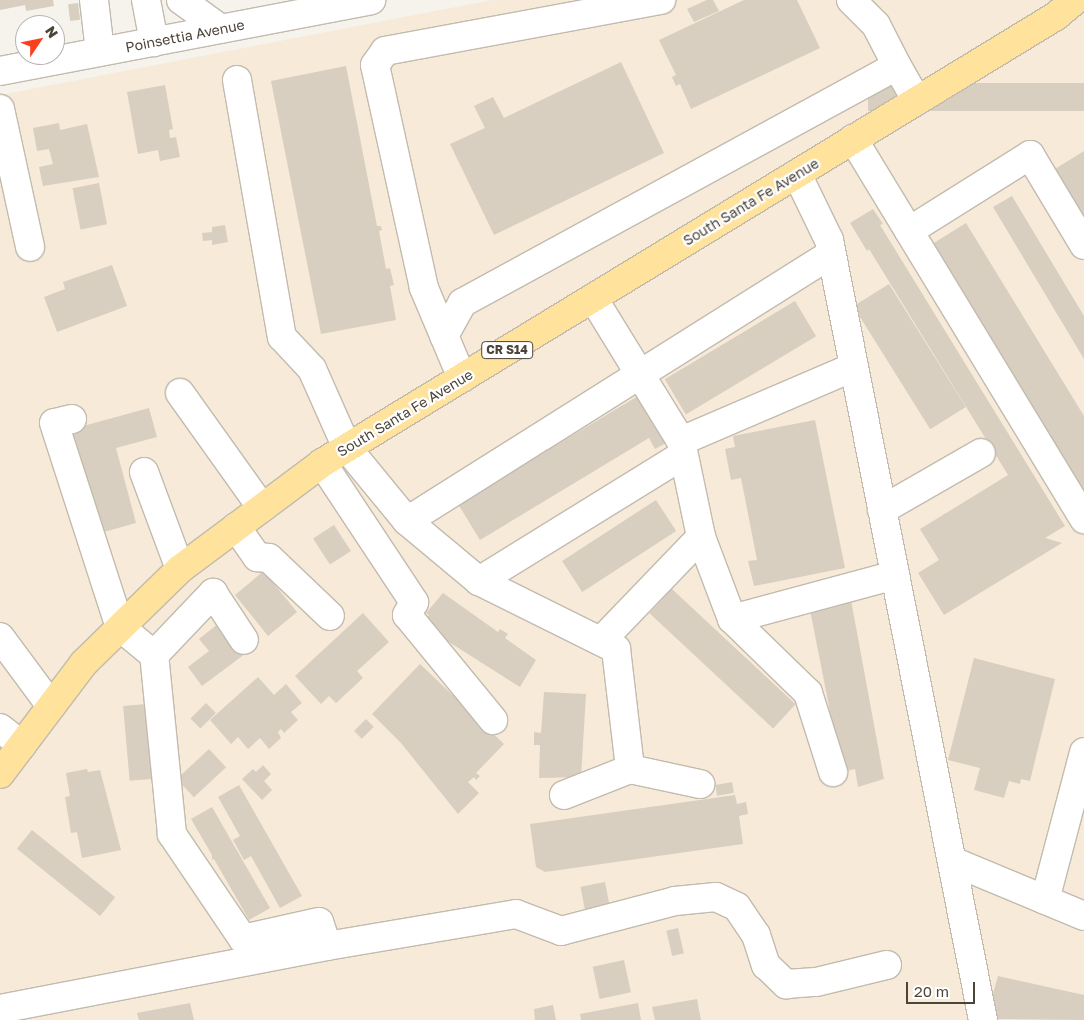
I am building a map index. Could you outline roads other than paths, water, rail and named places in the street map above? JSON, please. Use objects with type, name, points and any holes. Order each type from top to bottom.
[{"type":"main road","name":"South Santa Fe Avenue","points":[[0,774],[84,663],[180,569],[322,463],[1056,16],[1075,0]]},
{"type":"street","points":[[94,0],[100,52]]},
{"type":"street","points":[[146,0],[154,42]]},
{"type":"street","points":[[181,0],[221,29]]},
{"type":"street","name":"Poinsettia Avenue","points":[[0,71],[371,0]]},
{"type":"street","points":[[462,378],[424,288],[375,65],[385,51],[661,0]]},
{"type":"street","points":[[850,0],[876,25],[916,101]]},
{"type":"street","points":[[444,336],[462,303],[897,66]]},
{"type":"street","points":[[237,80],[282,337],[312,369],[347,448],[407,521],[480,582],[616,649],[630,769]]},
{"type":"street","points":[[0,109],[30,247]]},
{"type":"street","points":[[853,139],[1084,519]]},
{"type":"street","points":[[909,231],[1030,155],[1084,245]]},
{"type":"street","points":[[797,174],[829,240],[983,1020]]},
{"type":"street","points":[[407,521],[831,254]]},
{"type":"street","points":[[593,298],[641,374],[682,448],[701,537],[732,619],[808,693],[833,772]]},
{"type":"street","points":[[480,582],[682,448],[854,367]]},
{"type":"street","points":[[180,393],[262,508]]},
{"type":"street","points":[[72,419],[54,424],[120,627],[154,655],[172,834],[243,939],[319,922],[327,946]]},
{"type":"street","points":[[882,510],[982,453]]},
{"type":"street","points":[[322,463],[414,602],[407,616],[493,720]]},
{"type":"street","points":[[144,472],[180,569]]},
{"type":"street","points":[[236,527],[257,556],[269,558],[330,616]]},
{"type":"street","points":[[601,641],[701,537]]},
{"type":"street","points":[[732,619],[895,575]]},
{"type":"street","points":[[154,655],[212,593],[244,640]]},
{"type":"street","points":[[0,637],[51,706]]},
{"type":"street","points":[[0,728],[22,745]]},
{"type":"street","points":[[1045,900],[1084,752]]},
{"type":"street","points":[[564,795],[630,769],[700,784]]},
{"type":"street","points":[[952,861],[1084,916]]},
{"type":"street","points":[[0,1009],[327,946],[516,914],[562,931],[674,901],[716,897],[737,907],[756,935],[766,965],[786,984],[816,982],[887,965]]}]
